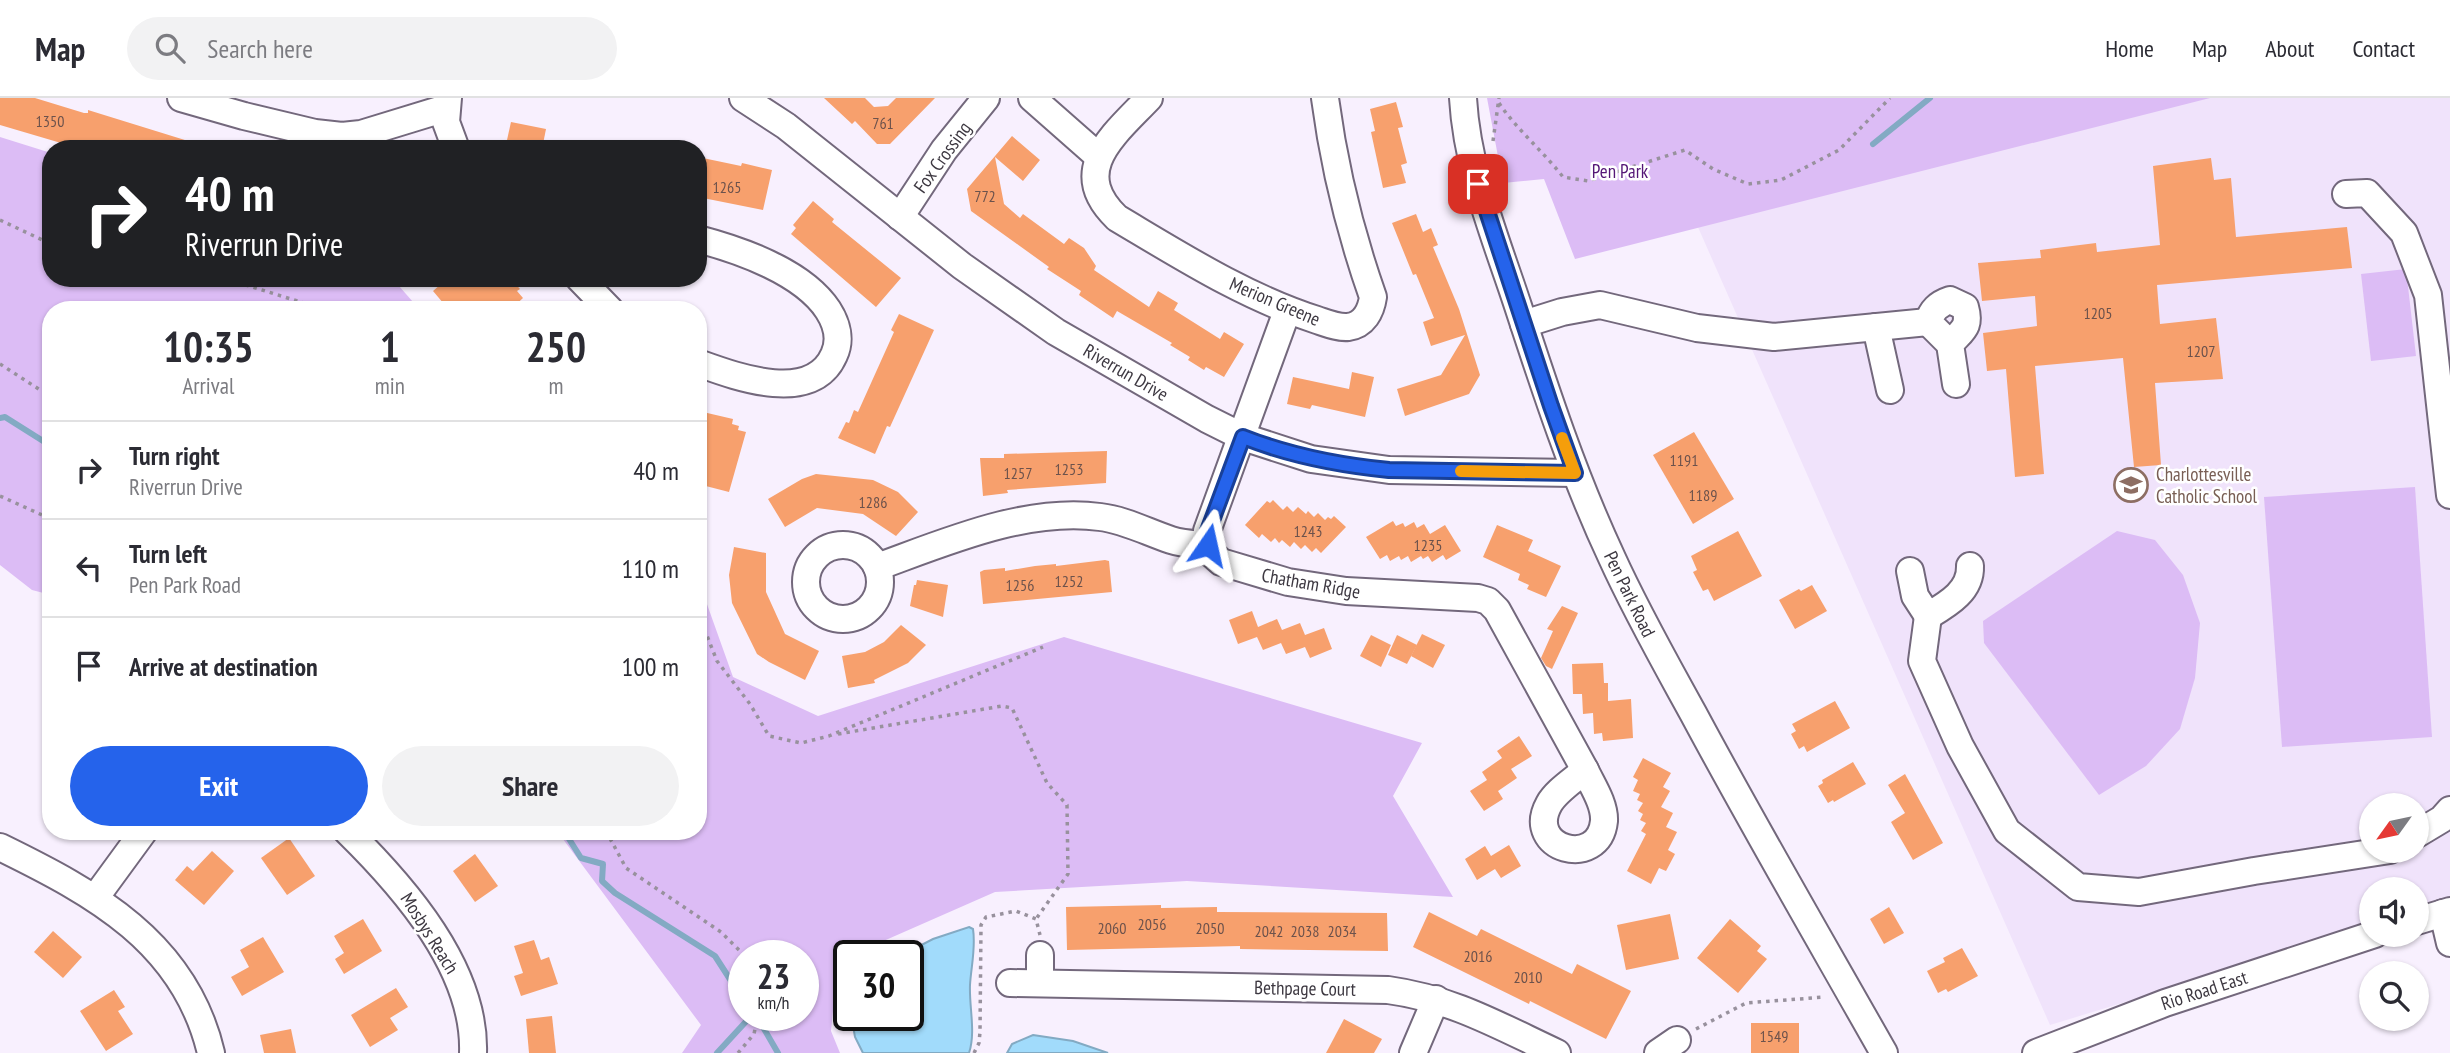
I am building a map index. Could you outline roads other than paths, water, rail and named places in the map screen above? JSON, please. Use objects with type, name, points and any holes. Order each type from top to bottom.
[{"type":"street","points":[[181,98],[279,125],[342,136],[361,134],[447,103],[446,122],[453,140]]},
{"type":"street","name":"Riverrun Drive","points":[[743,98],[786,127],[962,266],[1056,332],[1206,419],[1243,437],[1311,459],[1364,468],[1575,473]]},
{"type":"street","name":"Fox Crossing","points":[[900,217],[944,150],[986,98]]},
{"type":"street","points":[[1032,98],[1099,157],[1105,144],[1149,98]]},
{"type":"street","name":"Merion Greene","points":[[1099,157],[1096,180],[1100,195],[1117,218],[1199,267],[1287,311],[1347,327],[1358,324],[1367,316],[1373,297],[1343,201],[1329,134],[1325,98]]},
{"type":"street","name":"Pen Park Road","points":[[1462,98],[1478,184],[1575,473],[1611,557],[1727,777],[1884,1053]]},
{"type":"street","points":[[2346,194],[2367,192],[2404,233],[2428,295],[2450,495]]},
{"type":"street","points":[[707,242],[758,258],[787,274],[827,308],[838,336],[831,364],[810,380],[793,384],[762,381],[707,366]]},
{"type":"street","points":[[588,287],[601,301]]},
{"type":"street","points":[[1928,321],[1931,312],[1941,303],[1950,300],[1965,307],[1968,319],[1964,330],[1950,344]]},
{"type":"street","points":[[1524,324],[1562,312],[1600,305],[1697,328],[1774,337],[1928,321]]},
{"type":"street","points":[[877,567],[1018,520],[1048,515],[1102,517],[1126,522],[1174,541],[1208,545],[1208,531],[1287,311]]},
{"type":"street","points":[[1928,321],[1950,344],[1956,384]]},
{"type":"street","points":[[1876,327],[1890,390]]},
{"type":"street","name":"Chatham Ridge","points":[[1208,545],[1212,554],[1221,562],[1288,582],[1346,591],[1478,598],[1488,601],[1497,610],[1585,770]]},
{"type":"street","points":[[1928,616],[1955,599],[1971,577],[1970,566]]},
{"type":"street","points":[[1910,571],[1915,596],[1928,616],[1922,661],[1967,758],[2007,831],[2078,887],[2138,892],[2359,855]]},
{"type":"street","points":[[2429,827],[2450,810]]},
{"type":"street","points":[[95,898],[137,840]]},
{"type":"street","name":"Mosbys Reach","points":[[357,840],[400,886],[427,924],[454,970],[469,1007],[474,1034],[473,1053]]},
{"type":"street","points":[[0,847],[95,898],[141,932],[182,982],[211,1053]]},
{"type":"street","points":[[2429,917],[2446,912],[2450,943]]},
{"type":"street","name":"Rio Road East","points":[[2036,1053],[2165,1003],[2359,939]]},
{"type":"street","points":[[1040,954],[1040,983]]},
{"type":"street","name":"Bethpage Court","points":[[1010,983],[1388,990],[1436,999],[1557,1053]]},
{"type":"street","points":[[1413,1053],[1436,999]]},
{"type":"water","points":[[969,927],[973,929],[970,985],[972,1037],[969,1053],[863,1053],[854,1031],[924,1031],[924,944]]},
{"type":"water","points":[[1033,1035],[1073,1041],[1108,1053],[1007,1053],[1012,1044]]},
{"type":"waterway","points":[[1873,144],[1930,98]]},
{"type":"waterway","points":[[0,418],[5,417],[42,440]]},
{"type":"waterway","points":[[570,840],[581,858],[603,864],[602,881],[615,893],[715,956],[728,976]]},
{"type":"waterway","points":[[717,1053],[737,1031]]},
{"type":"waterway","points":[[765,1031],[778,1053]]},
{"type":"place","name":"Charlottesville Catholic School","points":[[2131,485]]},
{"type":"park label","name":"Pen Park","points":[[1620,171]]}]
